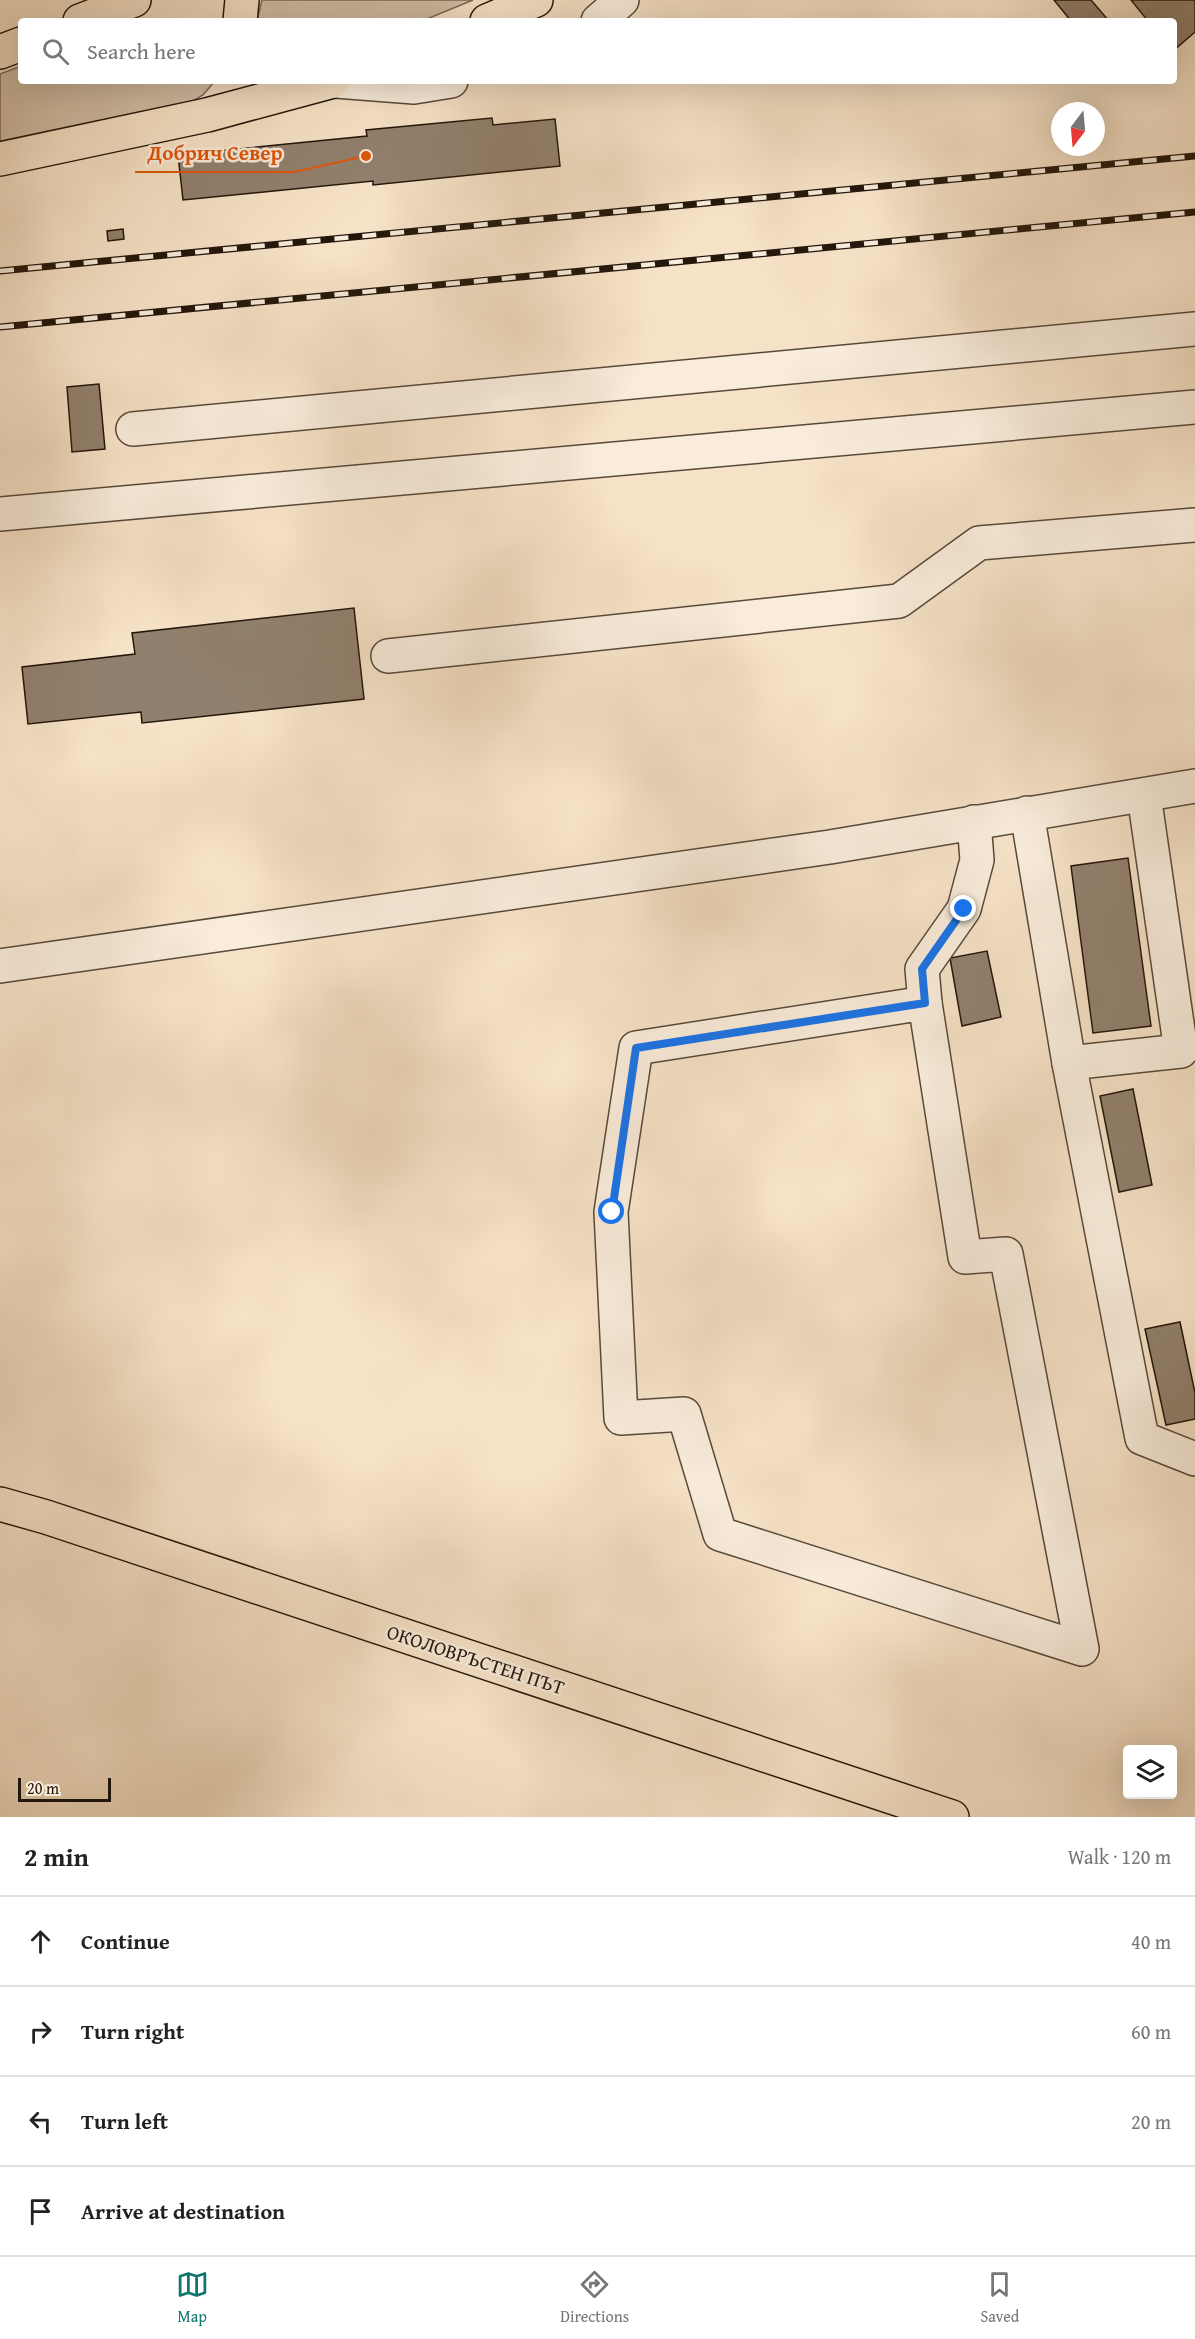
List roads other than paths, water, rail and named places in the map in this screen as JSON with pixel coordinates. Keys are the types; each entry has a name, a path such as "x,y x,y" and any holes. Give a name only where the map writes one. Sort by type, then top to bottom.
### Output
{"main road":[{"path":"88,18 134,0"},
{"path":"240,18 242,0"},
{"path":"494,18 536,0"},
{"path":"0,52 18,45"},
{"path":"0,159 207,115 324,84"},
{"name":"ОКОЛОВРЪСТЕН ПЪТ","path":"0,1504 46,1517 952,1817"}],"street":[{"path":"604,18 622,0"},
{"path":"374,84 414,87 432,84"},
{"path":"133,429 1195,329"},
{"path":"0,514 1195,407"},
{"path":"388,656 899,601 979,543 1195,525"},
{"path":"0,966 830,847 1195,786"},
{"path":"1069,1063 1188,1052 1144,795"},
{"path":"1027,813 1069,1063 1142,1438 1195,1459"},
{"path":"925,1003 636,1048 612,1212 621,1418 684,1414 720,1534 1082,1648 1006,1254 965,1257 925,1003 922,969 964,909 977,860 974,822"}],"railway":[{"path":"0,271 1195,156"},
{"path":"0,327 1195,212"}],"place":[{"name":"Добрич Север","path":"366,156"}]}
